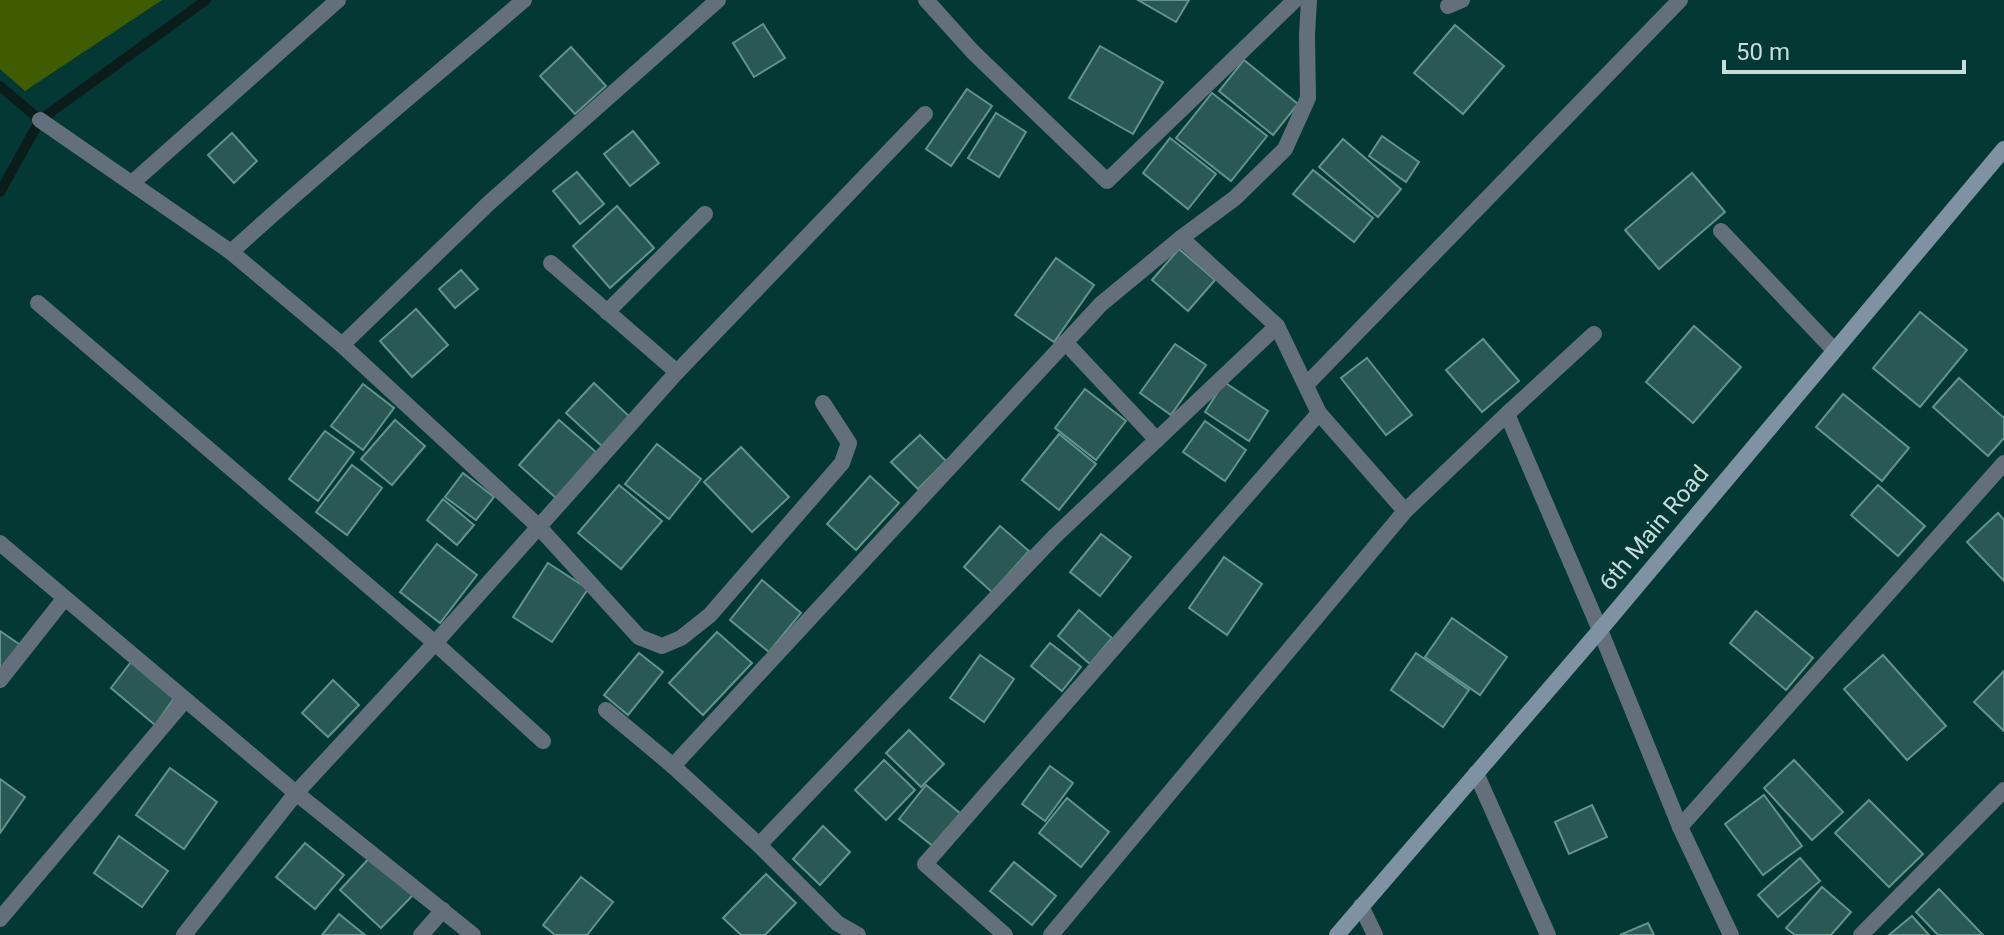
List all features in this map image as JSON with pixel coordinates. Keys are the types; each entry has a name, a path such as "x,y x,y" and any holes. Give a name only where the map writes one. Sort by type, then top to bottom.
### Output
{"street":[{"path":"132,183 338,0"},
{"path":"231,252 315,175 524,0"},
{"path":"342,345 489,203 718,0"},
{"path":"926,0 973,52 1107,181 1295,0"},
{"path":"673,766 1101,304 1235,198 1285,149 1308,98 1309,0"},
{"path":"1306,385 1680,0"},
{"path":"184,935 296,793 435,643 677,372 925,114"},
{"path":"40,120 231,252 342,345 538,526 639,637 662,646 681,638 710,615 842,463 849,443 823,403"},
{"name":"6th Main Road","path":"1337,935 1600,630 2004,149"},
{"path":"607,312 705,214"},
{"path":"1721,231 1834,350"},
{"path":"1181,238 1277,326 1319,413 1405,511"},
{"path":"551,263 677,372"},
{"path":"38,303 435,643 543,741"},
{"path":"759,845 1054,537 1277,326"},
{"path":"1051,935 1405,511 1594,334"},
{"path":"1065,342 1157,440"},
{"path":"1005,935 925,864 1319,413"},
{"path":"1507,414 1680,827 1731,935"},
{"path":"1680,827 2004,463"},
{"path":"0,543 296,793 473,935"},
{"path":"0,680 64,599"},
{"path":"0,919 185,700"},
{"path":"606,710 759,845 837,923 858,935"},
{"path":"1476,773 1548,935"},
{"path":"1861,935 2004,790"},
{"path":"1361,906 1375,935"},
{"path":"421,935 443,910"}],"green space":[{"path":"0,0 162,0 25,91 0,69"}],"building":[{"path":"1138,0 1189,0 1176,22"},
{"path":"763,24 785,58 754,77 733,43"},
{"path":"1455,25 1504,66 1463,114 1414,73"},
{"path":"1100,46 1163,82 1133,134 1069,98"},
{"path":"571,47 606,86 575,114 540,76"},
{"path":"1244,60 1298,104 1273,135 1219,91"},
{"path":"967,89 992,106 951,166 926,149"},
{"path":"1212,93 1267,136 1231,181 1176,138"},
{"path":"996,113 1026,132 999,177 968,158"},
{"path":"633,131 659,163 630,186 604,154"},
{"path":"232,133 257,161 234,183 208,155"},
{"path":"1382,136 1419,162 1406,182 1369,156"},
{"path":"1170,138 1216,174 1188,209 1143,173"},
{"path":"1343,139 1401,189 1378,217 1319,167"},
{"path":"1313,170 1373,218 1354,242 1293,194"},
{"path":"577,172 604,204 580,224 553,191"},
{"path":"1692,173 1725,212 1659,269 1625,230"},
{"path":"617,206 654,248 610,288 573,246"},
{"path":"1179,249 1215,280 1188,311 1152,280"},
{"path":"1056,258 1094,285 1054,342 1015,315"},
{"path":"461,270 478,289 455,308 439,289"},
{"path":"416,309 448,345 412,377 380,341"},
{"path":"1920,312 1967,350 1920,407 1873,368"},
{"path":"1694,326 1741,367 1693,423 1646,382"},
{"path":"1483,339 1519,381 1482,412 1446,370"},
{"path":"1175,344 1206,365 1171,415 1140,393"},
{"path":"1367,358 1412,415 1386,435 1341,378"},
{"path":"1959,378 2004,418 2004,438 1988,456 1933,407"},
{"path":"1224,382 1268,411 1249,441 1205,412"},
{"path":"594,383 632,419 605,449 566,413"},
{"path":"363,384 394,408 363,450 331,426"},
{"path":"1085,389 1126,421 1096,460 1055,428"},
{"path":"1843,394 1909,448 1882,481 1816,427"},
{"path":"395,420 425,446 392,485 361,459"},
{"path":"559,420 596,452 556,498 519,465"},
{"path":"1205,421 1246,450 1225,481 1183,452"},
{"path":"325,431 354,452 318,501 289,479"},
{"path":"1059,434 1096,464 1059,510 1022,480"},
{"path":"920,435 946,461 918,489 891,462"},
{"path":"657,444 701,479 669,519 625,484"},
{"path":"741,447 789,497 752,532 704,482"},
{"path":"352,465 382,488 347,535 316,512"},
{"path":"463,473 494,497 476,520 445,497"},
{"path":"870,476 899,503 856,550 827,524"},
{"path":"619,485 662,521 621,569 578,533"},
{"path":"1878,485 1925,526 1898,556 1851,515"},
{"path":"443,499 474,525 457,545 427,520"},
{"path":"1998,513 2004,520 2004,581 1967,542"},
{"path":"1000,526 1029,551 992,592 964,567"},
{"path":"1101,534 1131,557 1100,596 1070,572"},
{"path":"437,544 477,575 440,623 400,592"},
{"path":"1224,557 1262,584 1227,635 1189,608"},
{"path":"548,563 588,589 552,642 513,617"},
{"path":"762,580 801,613 769,652 730,620"},
{"path":"1079,610 1112,638 1090,664 1058,636"},
{"path":"1756,611 1813,658 1786,690 1730,643"},
{"path":"1452,618 1507,657 1480,695 1425,657"},
{"path":"0,631 22,646 0,678"},
{"path":"717,632 752,663 703,715 669,683"},
{"path":"1050,643 1081,667 1062,691 1031,666"},
{"path":"639,653 663,672 628,715 604,695"},
{"path":"1416,653 1469,690 1443,727 1391,690"},
{"path":"980,655 1014,679 984,722 950,698"},
{"path":"1883,655 1946,726 1907,760 1844,689"},
{"path":"131,662 175,697 155,725 111,688"},
{"path":"2004,671 2004,731 1974,702"},
{"path":"333,680 359,705 328,737 302,713"},
{"path":"909,730 944,764 921,787 886,753"},
{"path":"884,760 915,790 886,820 855,790"},
{"path":"1794,760 1843,812 1812,840 1764,788"},
{"path":"1050,766 1073,783 1045,821 1022,804"},
{"path":"170,768 217,802 184,849 136,815"},
{"path":"0,779 25,797 0,833"},
{"path":"926,785 961,814 934,847 899,819"},
{"path":"1764,795 1802,846 1763,875 1725,824"},
{"path":"1067,798 1109,832 1081,867 1039,833"},
{"path":"1869,800 1923,854 1889,887 1835,833"},
{"path":"1592,805 1607,837 1569,854 1555,822"},
{"path":"823,826 850,852 820,885 793,859"},
{"path":"119,836 168,871 142,907 94,873"},
{"path":"305,843 344,875 315,909 276,877"},
{"path":"372,855 414,894 381,928 340,890"},
{"path":"1800,858 1820,881 1778,917 1758,895"},
{"path":"1014,862 1056,896 1032,925 990,891"},
{"path":"766,874 796,903 765,935 741,935 723,918"},
{"path":"581,877 613,902 587,935 555,935 543,925"},
{"path":"1822,887 1851,912 1831,935 1795,935 1786,928"},
{"path":"1939,889 1983,935 1938,935 1916,912"},
{"path":"339,914 365,935 322,935"},
{"path":"1912,916 1929,935 1889,935"},
{"path":"1648,923 1654,935 1620,935"}],"waterway":[{"path":"40,120 206,0"},
{"path":"0,86 40,120 0,192"}]}
